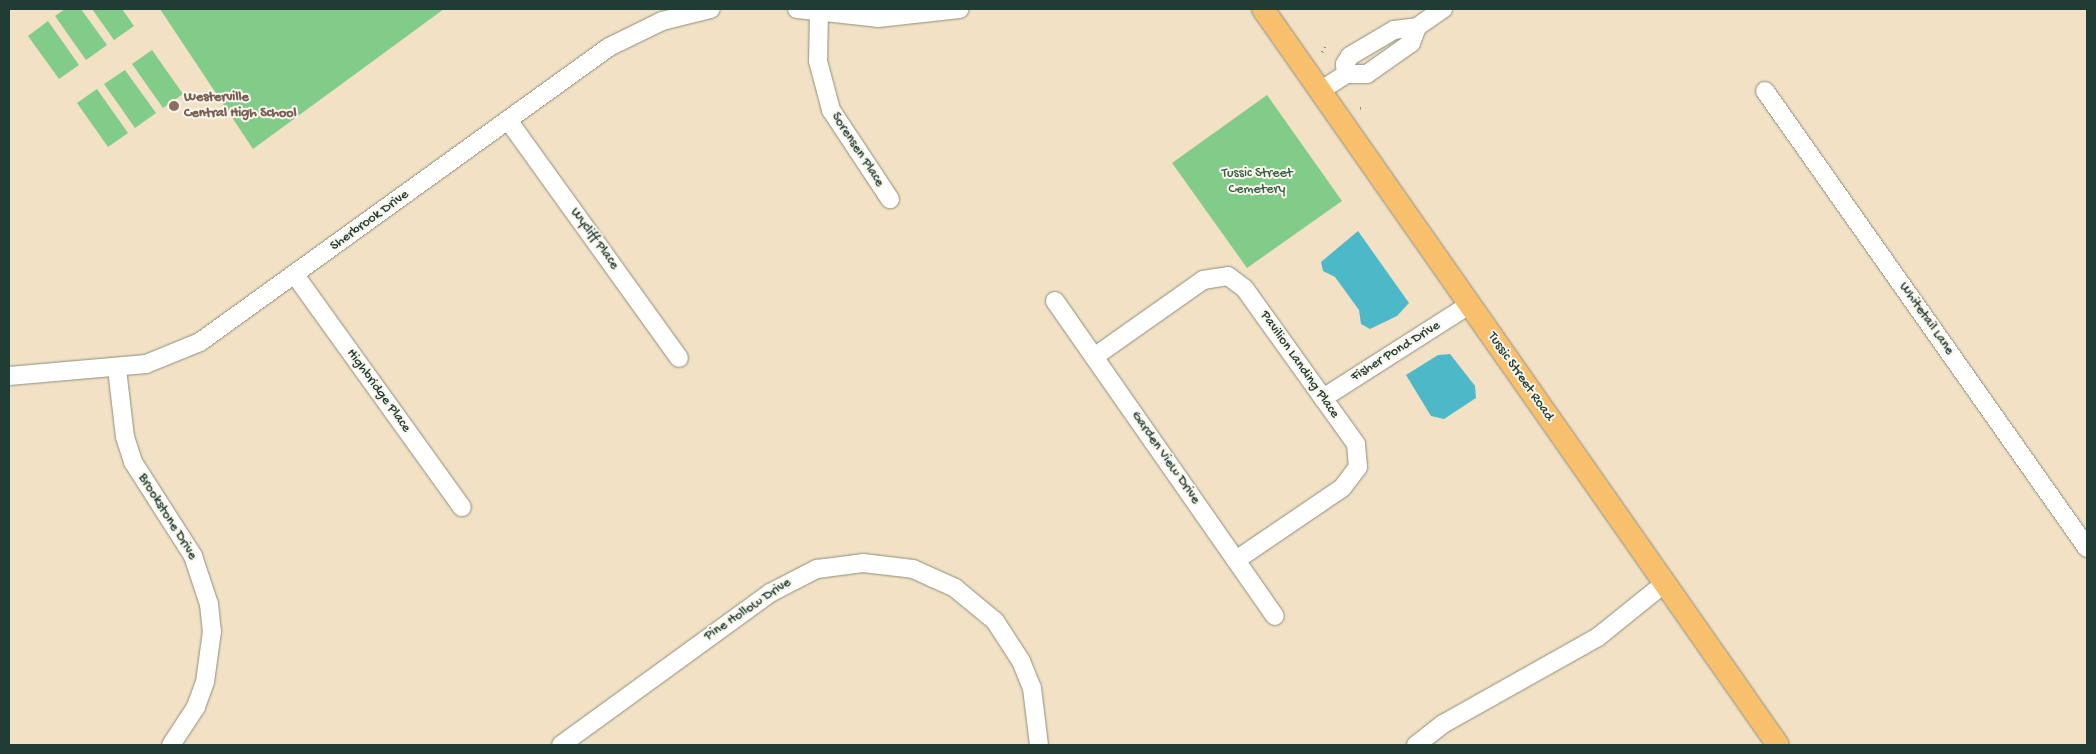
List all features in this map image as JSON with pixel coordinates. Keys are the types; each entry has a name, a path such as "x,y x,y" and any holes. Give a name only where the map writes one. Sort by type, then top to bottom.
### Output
{"main road":[{"name":"Tussic Street Road","path":"1263,9 1778,745"}],"street":[{"name":"Sherbrook Drive","path":"9,376 117,369 146,364 200,342 508,120 637,32 711,9"},
{"path":"797,9 906,18 960,9"},
{"path":"1346,74 1344,64 1350,56 1394,30 1417,27 1444,9"},
{"name":"Sorensen Place","path":"819,11 818,61 831,110 890,199"},
{"path":"1320,91 1346,74 1367,74 1411,43 1417,27"},
{"name":"Whitetail Lane","path":"1764,91 2087,548"},
{"name":"Wycliff Place","path":"508,120 679,358"},
{"name":"Highbridge Place","path":"295,275 462,506"},
{"name":"Pavilion Landing Place","path":"1094,357 1203,280 1228,276 1246,289 1356,444 1358,467 1342,488 1236,560"},
{"name":"Garden View Drive","path":"1055,301 1275,616"},
{"name":"Fisher Pond Drive","path":"1323,398 1469,305"},
{"name":"Brookstone Drive","path":"117,369 126,437 134,462 193,556 209,604 212,631 205,682 196,707 171,745"},
{"name":"Pine Hollow Drive","path":"561,745 770,593 817,569 862,563 913,570 934,578 955,588 995,621 1021,661 1032,688 1039,745"},
{"path":"1416,745 1443,724 1598,637 1665,583"}],"path":[{"path":"1322,52 1325,46"},
{"path":"1360,108 1365,107"}],"green space":[{"path":"65,9 81,9 107,45 86,60 55,16"},
{"path":"92,9 122,9 134,26 114,40"},
{"path":"160,9 444,9 253,149"},
{"path":"48,21 79,65 59,79 28,36"},
{"path":"152,50 183,94 163,108 132,64"},
{"path":"125,70 156,113 135,128 104,84"},
{"path":"97,89 128,133 108,147 77,103"},
{"name":"Tussic Street Cemetery","path":"1267,95 1342,201 1247,268 1172,163"}],"water":[{"path":"1358,231 1409,303 1397,316 1370,329 1361,324 1359,310 1335,277 1323,271 1321,262"},
{"path":"1450,354 1475,386 1476,398 1444,419 1431,416 1406,375 1438,355"}],"place":[{"name":"Westerville Central High School","path":"174,106"}]}
